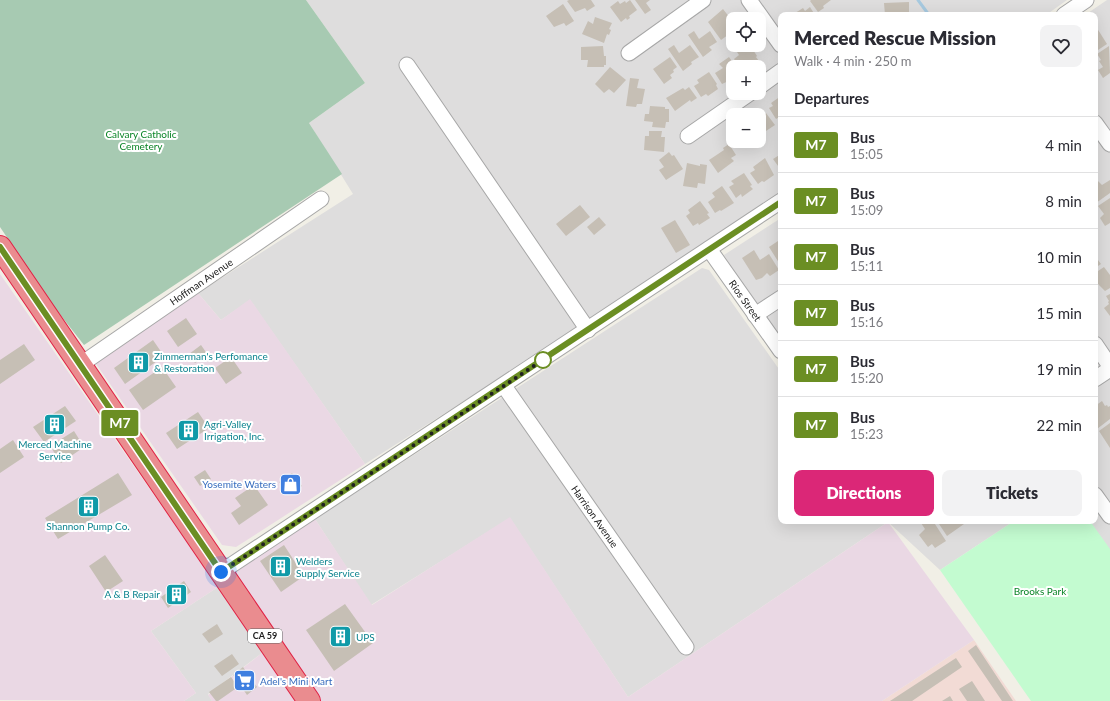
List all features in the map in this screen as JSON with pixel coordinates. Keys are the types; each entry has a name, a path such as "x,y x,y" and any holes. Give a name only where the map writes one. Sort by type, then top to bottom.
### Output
{"highway":[{"name":"CA 59","path":"0,246 309,701"}],"street":[{"path":"629,53 703,0"},
{"path":"749,0 778,41"},
{"path":"1068,12 1086,0"},
{"path":"407,65 588,330"},
{"path":"766,82 778,73"},
{"path":"688,136 740,100"},
{"path":"1098,127 1110,144"},
{"name":"Hoffman Avenue","path":"80,365 322,199"},
{"path":"221,572 778,204"},
{"name":"Rios Street","path":"709,249 778,347"},
{"path":"755,315 778,300"},
{"path":"1098,348 1110,366"},
{"path":"1098,377 1110,369"},
{"name":"Harrison Avenue","path":"504,386 686,647"},
{"path":"1098,499 1110,516"}],"shaded area":[{"path":"306,0 1067,0 1050,12 778,12 778,195 497,380 365,464 250,300 221,320 198,293 353,194 309,123 365,83"},
{"path":"1107,0 1110,0 1110,555 1086,524 1098,524 1098,12 1089,12"},
{"path":"778,220 778,343 724,255"},
{"path":"702,268 709,270 778,368 778,524 885,524 628,697 510,518 371,605 315,519"},
{"path":"0,274 218,587 151,631 196,693 184,701 0,700"},
{"path":"198,293 221,320 250,299 365,464 236,547 222,545 94,361"},
{"path":"510,517 628,697 885,524 889,524 974,640 882,701 320,701 235,572 315,519 372,605"},
{"path":"890,524 1009,524 940,570"},
{"path":"218,587 262,653 208,694 212,701 184,701 196,693 151,631"},
{"path":"974,640 1016,701 882,701"},
{"path":"262,653 295,701 212,701 208,695"}],"green space":[{"name":"Calvary Catholic Cemetery","path":"0,0 306,0 365,83 309,123 342,174 84,345 51,303 0,227"},
{"name":"Brooks Park","path":"1009,524 1092,524 1110,549 1110,701 1031,701 940,570"}],"building":[{"path":"591,0 595,6 587,11 585,8 575,12 567,1"},
{"path":"630,0 637,10 629,16 630,18 627,20 626,18 621,22 610,7 618,1 620,4 625,1 626,3"},
{"path":"635,0 650,0 646,3 651,10 645,14"},
{"path":"831,0 818,12 810,1"},
{"path":"909,2 909,12 885,12 884,3"},
{"path":"563,4 574,21 566,26 564,23 554,27 546,16"},
{"path":"810,7 813,12 797,12 803,8 805,11"},
{"path":"723,9 726,13 726,36 721,40 708,22"},
{"path":"595,17 612,23 609,29 611,30 609,35 607,34 604,43 582,34 588,21 593,24"},
{"path":"1098,30 1107,44 1098,50"},
{"path":"694,31 699,39 710,31 717,42 709,47 712,50 703,57 688,35"},
{"path":"674,45 679,53 690,45 699,57 691,62 692,64 683,71 668,49"},
{"path":"603,46 604,56 606,56 606,65 604,65 604,67 587,67 588,60 581,60 581,47"},
{"path":"1109,46 1110,73 1103,78 1098,70 1103,67 1099,61 1101,60 1098,53"},
{"path":"737,52 754,52 758,60 735,60 734,59 739,55"},
{"path":"670,57 677,67 670,75 672,78 664,84 653,69"},
{"path":"729,57 731,60 726,60 726,82 722,84 715,73 723,68 719,64"},
{"path":"610,67 626,80 614,93 609,89 604,93 595,84"},
{"path":"709,72 717,84 718,89 708,96 706,94 701,97 694,86 699,83 697,80"},
{"path":"630,78 639,79 637,88 645,89 642,104 637,104 636,107 626,106"},
{"path":"689,87 697,98 691,102 690,100 675,111 666,98 683,88 685,90"},
{"path":"778,98 778,118 776,119 769,108 773,106 771,103"},
{"path":"650,106 665,107 665,109 669,109 669,122 666,122 665,128 652,127 653,122 644,121 645,114 649,114"},
{"path":"766,113 775,125 766,131"},
{"path":"649,131 662,131 661,137 665,137 664,152 644,150 645,136 649,136"},
{"path":"726,146 726,148 732,148 736,155 731,158 734,161 718,173 709,160 724,150 723,148"},
{"path":"669,152 672,156 674,155 683,169 666,180 659,170 664,167 659,160"},
{"path":"778,156 778,166 773,159"},
{"path":"765,158 774,175 758,184 750,173 755,170 753,167"},
{"path":"687,163 700,166 700,164 707,165 705,184 698,183 697,188 683,186"},
{"path":"744,173 753,189 742,197 741,194 736,198 729,187 734,184 731,181"},
{"path":"1110,180 1110,193 1098,202 1098,181 1102,185"},
{"path":"722,186 734,203 715,213 708,202 715,197 712,193"},
{"path":"1110,198 1110,223 1105,226 1100,218 1104,214 1098,206"},
{"path":"700,201 709,213 707,214 710,218 699,225 698,223 693,226 686,216 690,213 688,210"},
{"path":"580,205 590,217 566,236 556,224"},
{"path":"599,217 606,225 594,235 587,227"},
{"path":"675,220 690,245 676,253 661,228"},
{"path":"778,241 778,261 769,247"},
{"path":"754,250 760,260 769,254 778,271 770,276 767,273 762,278 756,280 742,258"},
{"path":"1104,267 1110,275 1110,288 1105,291 1098,284 1098,271"},
{"path":"1110,294 1110,316 1104,308 1109,304 1106,296"},
{"path":"186,318 197,334 178,347 167,331"},
{"name":"Zimmerman's Perfomance & Restoration","path":"153,340 164,356 125,384 114,368"},
{"path":"24,344 35,360 0,384 0,360"},
{"path":"201,345 208,355 195,363 189,354"},
{"path":"231,357 242,373 226,384 215,368"},
{"path":"162,367 176,387 143,410 129,390"},
{"path":"1102,401 1105,406 1110,406 1110,419 1098,428 1098,404"},
{"name":"Merced Machine Service","path":"65,406 76,421 44,442 33,427"},
{"name":"Agri-Valley Irrigation, Inc.","path":"198,412 209,428 177,449 166,433"},
{"path":"1110,423 1110,448 1099,431"},
{"path":"74,431 84,447 61,463 50,446"},
{"path":"13,440 24,457 0,473 0,449"},
{"path":"205,470 211,479 200,486 194,477"},
{"name":"Shannon Pump Co.","path":"118,473 132,495 58,539 45,518"},
{"name":"Yosemite Waters","path":"292,473 302,486 289,495 279,482"},
{"path":"254,485 268,505 239,525 231,513 241,506 235,498"},
{"path":"922,524 935,524 946,541 935,548 932,544 928,547 919,535 925,529"},
{"path":"939,524 964,524 947,536"},
{"name":"Welders Supply Service","path":"284,545 304,576 281,592 260,561"},
{"path":"105,555 123,581 106,592 89,566"},
{"name":"A & B Repair","path":"184,581 191,592 168,608 161,597"},
{"name":"UPS","path":"345,604 373,643 334,671 306,630"},
{"path":"217,624 223,634 209,643 202,634"},
{"path":"976,645 1013,701 1002,701 968,651"},
{"path":"232,654 239,664 222,676 214,666"},
{"path":"956,658 962,667 912,701 890,701"},
{"name":"Adel's Mini Mart","path":"243,667 257,687 247,695 233,675"},
{"path":"231,677 238,687 216,701 209,692"},
{"path":"972,681 985,701 967,701 959,689"},
{"path":"950,696 953,701 942,701"}],"waterway":[{"path":"918,0 927,12"}],"bus line":[{"name":"M7","path":"0,247 221,572 778,204"}],"place":[{"name":"Zimmerman's Perfomance & Restoration","path":"139,362"},
{"name":"Merced Machine Service","path":"55,424"},
{"name":"Agri-Valley Irrigation, Inc.","path":"188,430"},
{"name":"Yosemite Waters","path":"291,484"},
{"name":"Shannon Pump Co.","path":"88,506"},
{"name":"Welders Supply Service","path":"281,567"},
{"name":"A & B Repair","path":"176,594"},
{"name":"UPS","path":"340,637"},
{"name":"Adel's Mini Mart","path":"245,681"}],"route":[{"path":"221,572 543,360"}]}
